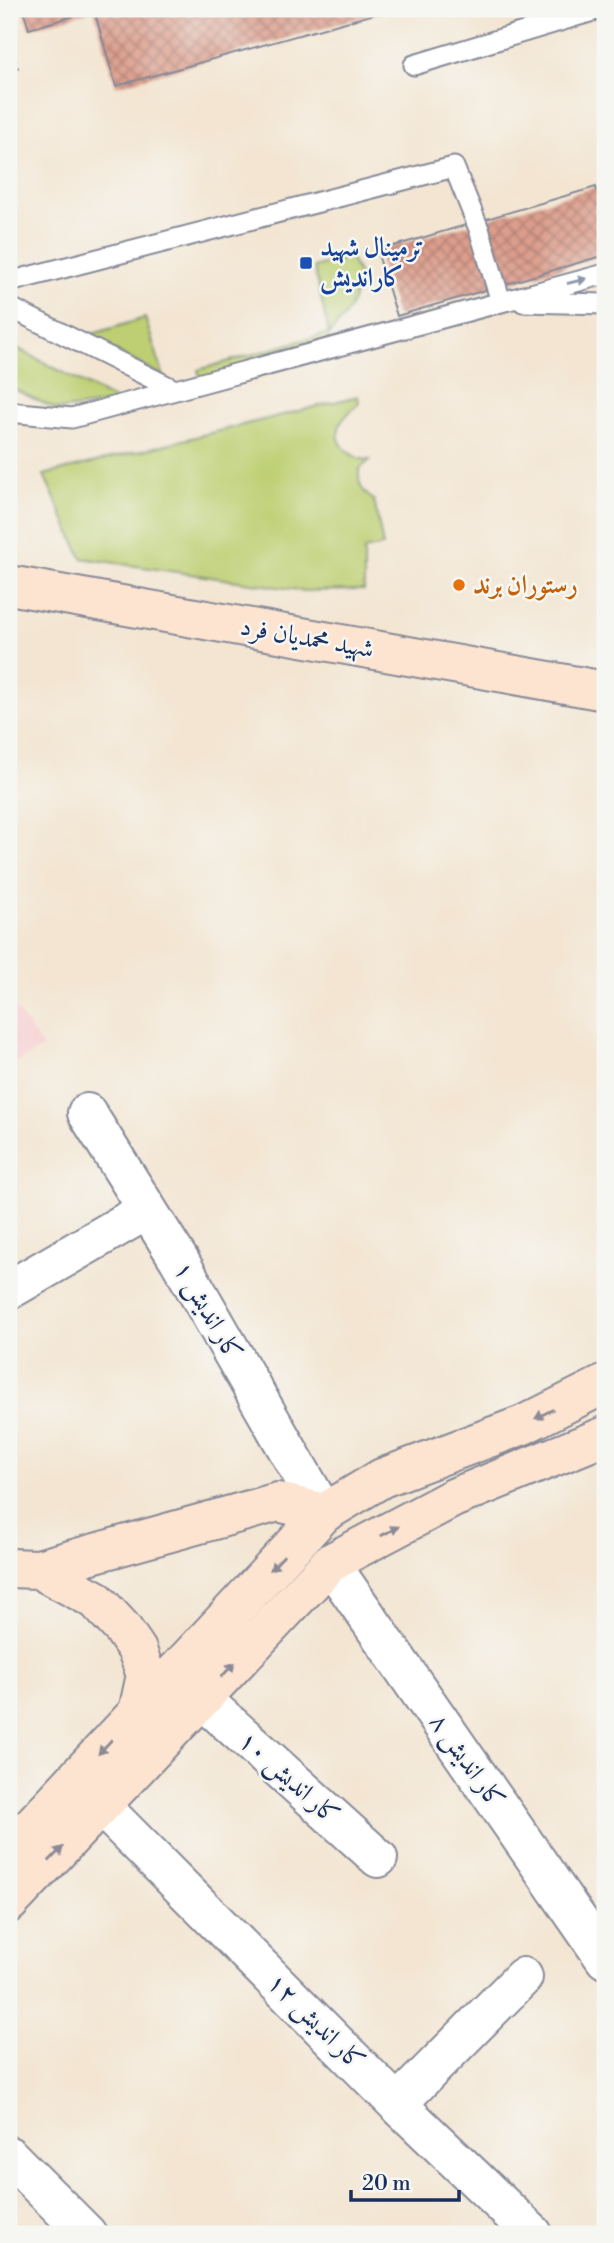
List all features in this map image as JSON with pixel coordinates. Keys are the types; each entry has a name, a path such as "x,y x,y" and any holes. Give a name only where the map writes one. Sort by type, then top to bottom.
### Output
{"street":[{"name":"شهید محمدیان فرد","path":"9,585 605,691"},
{"name":"۱ کار اندیش","path":"88,1113 179,1260 324,1513"},
{"path":"9,1290 147,1210"},
{"path":"9,1850 324,1513 382,1478 523,1425 605,1384"},
{"path":"9,1903 330,1563 453,1498 605,1436"},
{"path":"24,1569 278,1502 324,1513"},
{"name":"۸ کار اندیش","path":"330,1563 605,1959"},
{"path":"24,1569 96,1600 122,1628 136,1650 146,1675 138,1712"},
{"name":"۱۰ کار اندیش","path":"201,1698 378,1858"},
{"name":"۱۲ کار اندیش","path":"102,1806 397,2104 533,2234"},
{"path":"397,2104 523,1977"},
{"path":"9,2156 87,2234"}],"lane":[{"path":"414,65 600,9"},
{"path":"9,282 454,167 479,229 501,302"},
{"path":"9,412 72,418 605,274"},
{"path":"501,302 605,304"},
{"path":"9,307 175,390"}],"path":[{"path":"9,40 18,72 9,72"}],"shaded area":[{"path":"9,999 43,1048 9,1066"}],"green space":[{"path":"350,257 360,277 350,308 327,341 201,381 198,370 329,333 314,267"},
{"path":"145,318 164,377 86,336"},
{"path":"9,344 119,402 58,410 9,387"},
{"path":"358,396 359,403 340,425 339,439 351,454 370,460 359,470 359,480 364,491 374,500 383,546 364,550 364,590 305,591 82,558 44,475"}],"building":[{"path":"23,9 389,10 116,86 94,10 29,29"},
{"path":"596,187 605,217 605,255 397,316 377,251"}],"place":[{"name":"ترمینال شهید کاراندیش","path":"306,263"},
{"name":"رستوران برند","path":"459,585"}]}
